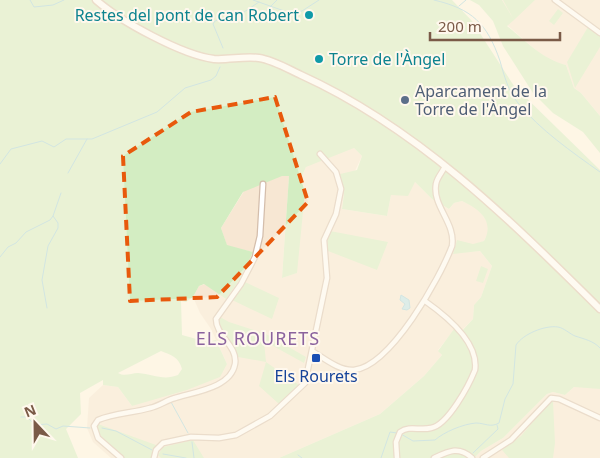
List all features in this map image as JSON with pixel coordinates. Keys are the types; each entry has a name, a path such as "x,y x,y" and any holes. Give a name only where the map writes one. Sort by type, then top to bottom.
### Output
{"street":[{"path":"96,0 144,31 189,52 215,59 260,58 303,75 339,93 391,125 489,202 600,309"},
{"path":"555,0 600,33"},
{"path":"154,458 156,450 164,443 191,437 228,438 263,421 305,383 327,278 324,240 336,214 341,190 332,166 320,154"},
{"path":"312,351 346,370 363,367 397,339 425,300 441,272 453,238 450,223 436,193 436,182 445,166"},
{"path":"120,458 96,435 94,426 98,420 150,408 174,398 207,389 224,381 233,370 235,356 218,328 216,319 241,284 255,257 260,236 263,184"},
{"path":"397,458 397,438 403,430 431,428 443,421 475,370 476,363 465,339 441,313 425,300"},
{"path":"483,458 511,440 551,398 559,399 600,418"},
{"path":"434,458 456,450 466,452 472,458"}],"highlighted area":[{"path":"275,97 308,202 217,297 130,301 123,156 191,112"}],"shaded area":[{"path":"502,0 600,0 600,116 581,93 574,88 566,65 553,62 538,52 507,25 513,19"},
{"path":"318,140 349,143 362,156 344,194 342,209 387,216 391,195 415,182 432,199 449,209 454,203 462,201 479,209 488,224 488,233 484,241 453,253 480,251 492,266 481,297 474,305 473,319 458,334 455,329 438,350 442,355 424,376 380,414 279,458 111,458 93,442 87,428 89,398 103,385 118,387 132,406 227,364 211,329 200,313 193,297 199,286 205,284 226,299 240,279 253,252 227,246 221,228 246,188 269,176 289,176 282,278 296,273 305,192 301,178"},
{"path":"585,386 600,389 600,458 474,458 481,451 503,438 547,394 553,392 565,395 574,387"}],"green space":[{"path":"0,0 452,0 472,21 514,86 600,170 600,389 574,387 565,395 553,392 547,394 503,438 481,451 474,458 279,458 380,414 424,376 442,355 438,351 454,329 459,334 473,319 474,305 481,297 492,266 480,251 453,254 457,240 473,244 484,241 488,227 484,216 462,201 454,203 449,209 432,199 415,182 408,196 391,195 387,216 342,209 344,194 340,174 357,170 362,156 354,148 306,167 301,178 305,192 297,273 282,278 289,176 282,176 243,192 221,228 227,245 253,252 240,279 226,299 204,284 199,286 193,297 186,302 181,301 182,335 207,342 216,340 227,364 220,377 187,390 132,406 118,387 103,385 103,380 80,393 81,414 66,429 78,458 0,458","holes":["161,351 174,357 179,362 182,369 178,375 163,377 138,373 126,375 118,373"]},
{"path":"470,0 502,0 514,20 507,26 542,54 566,65 574,88 581,93 600,116 600,153 583,132 553,113 533,93 503,46 493,21 479,5"},
{"path":"503,0 535,0 514,20"},
{"path":"558,9 563,13 554,25 549,21"},
{"path":"588,27 600,36 600,47 575,88 567,62"},
{"path":"330,231 388,242 377,270 328,251 327,239"},
{"path":"481,266 488,269 483,283 476,281"},
{"path":"245,282 279,298 272,319 232,300"},
{"path":"220,317 229,322 266,334 306,357 304,363 264,341 266,362 238,357 222,332 219,322"},
{"path":"266,362 299,385 279,404 259,386"},
{"path":"553,401 555,443 553,458 509,458 502,450 521,436 548,404"},
{"path":"98,424 156,445 151,458 124,458 98,433"},
{"path":"193,440 204,458 161,458 158,455 163,447"}],"water":[{"path":"401,295 409,300 410,308 407,310 402,309 405,304 400,300"}],"waterway":[{"path":"30,0 34,7 53,5 64,0"},
{"path":"253,0 290,13 302,11 319,0"},
{"path":"270,7 277,0"},
{"path":"434,0 459,8 468,13 483,27 490,37 509,88 518,103 546,131 600,172"},
{"path":"459,6 466,0"},
{"path":"223,48 213,24 215,21 244,12 259,2"},
{"path":"0,164 11,149 42,141 54,147 66,139 92,139 157,112 185,88 211,80 216,76 220,67"},
{"path":"68,173 87,139"},
{"path":"47,308 42,280 48,246 58,228 58,223 53,216 61,193"},
{"path":"0,257 8,247 16,243 26,232 50,220 53,216"},
{"path":"401,434 413,441 435,440 448,431 465,425 476,423 493,425 499,423 505,399 513,384 516,345 524,337 535,331 547,327 558,327 592,342 600,348"},
{"path":"171,402 188,433"},
{"path":"21,417 27,417 35,425 47,424 56,429 63,426 90,428"},
{"path":"473,453 498,429 497,425"},
{"path":"102,428 116,431 152,450"},
{"path":"381,458 390,432 397,433"},
{"path":"192,442 194,458"},
{"path":"163,454 186,458"},
{"path":"298,455 302,458"}],"place":[{"name":"Restes del pont de can Robert","path":"309,15"},
{"name":"Torre de l'Àngel","path":"319,59"},
{"name":"Aparcament de la Torre de l'Àngel","path":"405,100"},
{"name":"Els Rourets","path":"316,358"}],"district":[{"name":"ELS ROURETS","path":"258,338"}]}
